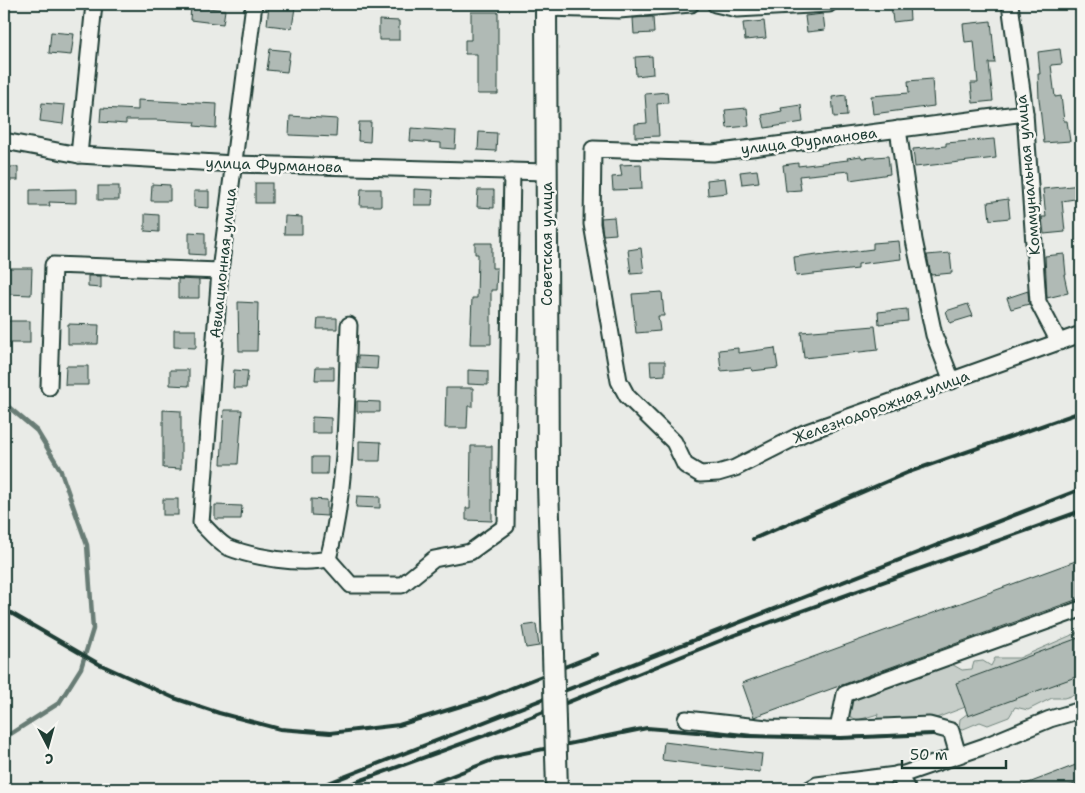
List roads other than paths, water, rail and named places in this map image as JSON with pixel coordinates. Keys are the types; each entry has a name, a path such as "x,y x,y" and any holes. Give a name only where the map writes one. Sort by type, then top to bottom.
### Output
{"main road":[{"name":"Советская улица","path":"546,6 548,484 557,789"}],"street":[{"path":"79,155 94,4"},
{"name":"Авиационная улица","path":"254,4 220,271 201,523 226,546 280,560 315,562 328,559"},
{"path":"546,6 619,10 691,4"},
{"path":"715,4 737,10 829,4"},
{"name":"Коммунальная улица","path":"1010,4 1025,113 1038,302 1059,342"},
{"name":"улица Фурманова","path":"627,396 620,380 592,224 593,149 713,154 1025,113"},
{"path":"898,129 914,240 934,335 952,381"},
{"name":"улица Фурманова","path":"4,141 79,155 234,164 546,172"},
{"path":"349,324 344,454 338,519 328,559 351,585 402,585 434,560 470,552 506,526 512,171"},
{"path":"49,387 53,266 220,271"},
{"name":"Железнодорожная улица","path":"627,396 674,442 685,465 700,474 718,473 735,468 804,433 1081,334"},
{"path":"838,729 844,694 1081,609"},
{"path":"810,789 817,784 904,774 958,755 1050,718 1081,710"},
{"path":"686,719 767,728 838,729 929,725 951,731 958,755"},
{"path":"898,774 908,789"}],"waterway":[{"path":"4,403 37,431 60,469 87,545 93,629 81,668 59,703 4,738"}],"railway":[{"path":"753,539 909,472 1081,412"},
{"path":"313,789 1081,489"},
{"path":"337,789 494,732 732,636 1081,511"},
{"path":"4,609 99,664 174,698 219,713 280,729 330,733 399,725 487,698 597,654"},
{"path":"418,789 495,759 647,728 746,736 841,738 933,734"}]}
